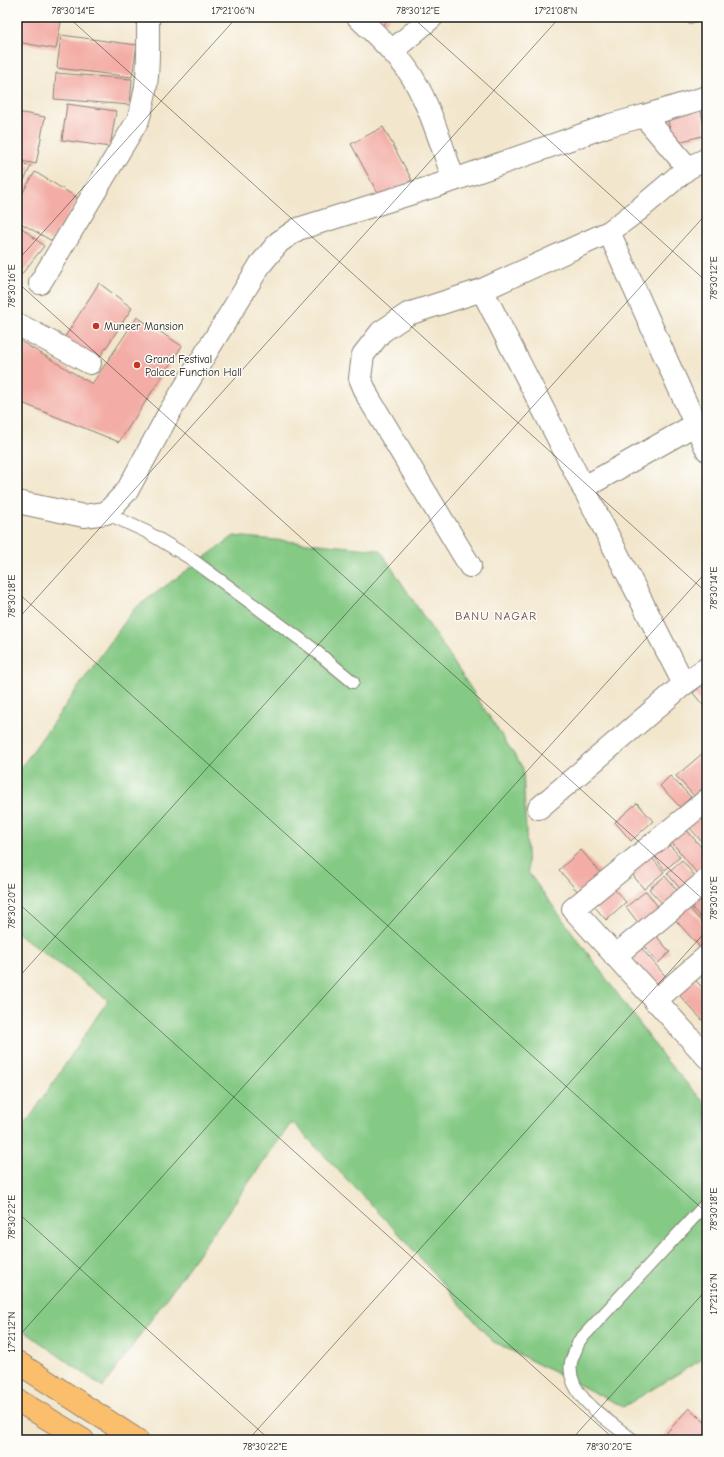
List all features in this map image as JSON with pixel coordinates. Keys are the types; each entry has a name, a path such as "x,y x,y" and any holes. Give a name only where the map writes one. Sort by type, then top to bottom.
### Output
{"main road":[{"path":"17,1362 137,1440"},
{"path":"17,1400 80,1439"}],"street":[{"path":"40,282 138,120 145,100 148,79 148,17"},
{"path":"358,17 392,51 407,69 419,88 454,180"},
{"path":"392,51 432,17"},
{"path":"17,502 84,516 106,513 127,490 169,412 260,265 279,242 298,229 454,180 610,125 707,97"},
{"path":"644,116 688,168"},
{"path":"470,566 368,397 360,378 363,355 381,332 408,314 482,290 609,232 637,211 688,168 707,159"},
{"path":"609,232 701,422 707,450"},
{"path":"482,290 684,684"},
{"path":"17,324 90,363"},
{"path":"583,488 701,422"},
{"path":"539,808 684,684 707,668"},
{"path":"703,1045 655,1000 573,910 707,800"},
{"path":"615,956 707,880"},
{"path":"655,1000 707,956"}],"lane":[{"path":"106,513 147,532 190,558 312,648 353,682"},
{"path":"633,1440 579,1396 571,1379 571,1362 579,1341 707,1203"}],"green space":[{"path":"234,536 380,550 523,768 528,872 666,1060 707,1106 707,1356 623,1407 492,1341 401,1236 292,1122 103,1387 17,1326 17,1137 108,1000 17,933 17,773 134,609"}],"building":[{"path":"17,17 62,17 56,49 17,42"},
{"path":"365,17 390,17 380,29"},
{"path":"686,17 707,17 689,24"},
{"path":"61,35 137,45 132,77 57,68"},
{"path":"17,58 21,59 18,77 17,77"},
{"path":"56,73 132,79 130,105 54,99"},
{"path":"67,104 116,111 110,147 62,140"},
{"path":"700,107 706,135 674,143 666,114"},
{"path":"17,112 45,117 36,164 17,160"},
{"path":"383,127 412,180 380,198 351,144"},
{"path":"17,162 31,166 17,195"},
{"path":"35,172 78,198 52,241 17,221 17,202"},
{"path":"17,224 44,246 17,280"},
{"name":"Muneer Mansion","path":"99,283 132,308 96,363 61,343"},
{"name":"Grand Festival Palace Function Hall","path":"137,317 182,346 119,442 17,401 17,339 92,384"},
{"path":"707,681 707,710 693,693"},
{"path":"703,753 707,758 707,784 694,796 676,776"},
{"path":"670,776 691,797 680,807 660,786"},
{"path":"637,803 653,821 631,841 615,822"},
{"path":"702,810 707,816 707,848 686,823"},
{"path":"685,828 707,854 707,871 700,877 670,840"},
{"path":"665,840 680,857 665,870 651,852"},
{"path":"581,850 601,873 579,893 559,870"},
{"path":"646,851 664,872 644,889 627,868"},
{"path":"682,860 697,879 682,891 667,873"},
{"path":"665,876 681,895 666,908 649,889"},
{"path":"614,889 626,902 606,920 594,906"},
{"path":"646,891 663,913 643,929 626,907"},
{"path":"707,894 707,925 686,901"},
{"path":"685,903 707,928 707,951 705,953 671,915"},
{"path":"652,931 670,952 658,963 640,942"},
{"path":"637,943 668,979 652,993 621,957"},
{"path":"694,979 707,992 707,1019 704,1022 678,994"},
{"path":"689,1408 707,1424 707,1440 661,1439"}],"place":[{"name":"Muneer Mansion","path":"96,326"},
{"name":"Grand Festival Palace Function Hall","path":"137,365"}],"district":[{"name":"BANU NAGAR","path":"496,616"}]}
